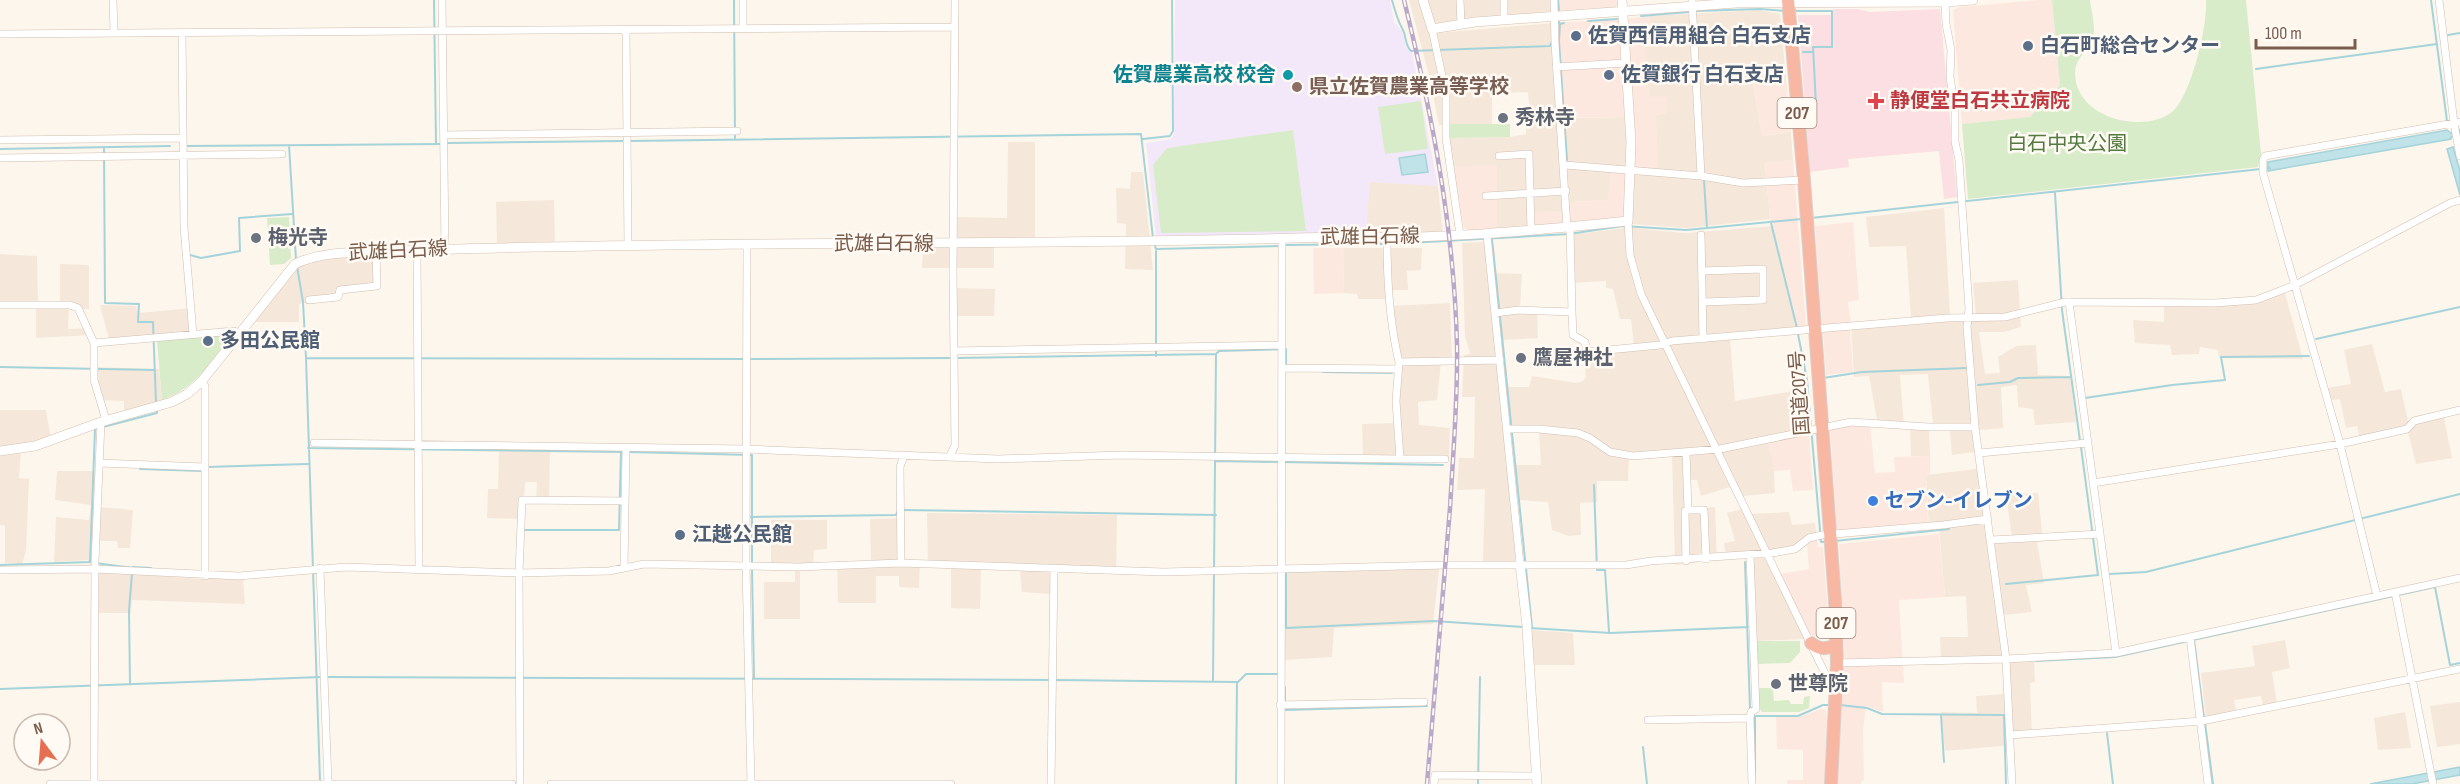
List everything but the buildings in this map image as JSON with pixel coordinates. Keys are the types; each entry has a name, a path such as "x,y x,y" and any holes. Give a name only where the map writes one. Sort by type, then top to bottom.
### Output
{"highway":[{"name":"国道207号","path":"1788,6 1815,330 1818,377 1815,429 1837,663 1831,784"},
{"path":"1811,643 1818,648 1836,645"}],"main road":[{"path":"1423,0 1432,29 1461,24 1690,5 1788,6 1973,0"},
{"path":"1622,0 1631,169 1628,225"},
{"name":"武雄白石線","path":"0,451 35,446 157,407 187,394 201,382 297,263 306,259 336,254 445,248 628,245 1387,242 1460,235 1487,238 1531,231 1569,231 1628,225"},
{"path":"1524,564 1537,780"}],"street":[{"path":"113,0 114,33"},
{"path":"442,0 436,30 444,135 445,248"},
{"path":"736,28 743,0"},
{"path":"950,456 955,445 953,244 955,0"},
{"path":"1460,0 1461,24"},
{"path":"1504,0 1504,20"},
{"path":"1554,0 1574,335 1586,342 1587,352 1703,339 1947,318 2005,317 2064,302 2248,302 2295,285 2450,203 2460,200"},
{"path":"2439,0 2457,122 2455,134 2460,156"},
{"path":"1945,1 1961,195 1969,309 1967,327 1975,427 2006,659 2012,784"},
{"path":"1690,5 1701,175"},
{"path":"0,34 955,27"},
{"path":"626,29 628,245"},
{"path":"1432,29 1446,94 1446,138 1460,235"},
{"path":"182,33 184,248 193,334"},
{"path":"1559,67 1626,63"},
{"path":"2378,596 2340,444 2263,169 2265,156 2457,122"},
{"path":"444,135 735,131"},
{"path":"0,140 183,147 282,154"},
{"path":"0,158 105,157 183,147"},
{"path":"1498,156 1529,154 1531,231"},
{"path":"1565,165 1701,175 1743,183 1804,180"},
{"path":"1486,196 1566,191"},
{"path":"1628,225 1634,275 1665,344 1811,643 1836,702"},
{"path":"1701,235 1703,339"},
{"path":"1487,238 1498,313 1500,360 1524,564"},
{"path":"1387,242 1390,326 1398,366 1395,401 1400,459"},
{"path":"1281,784 1282,461 1285,368 1282,348 1282,243"},
{"path":"747,245 746,453 751,784"},
{"path":"417,250 419,568"},
{"path":"309,300 338,297 340,290 377,286 376,252"},
{"path":"1702,271 1763,269 1763,300 1703,302"},
{"path":"2064,302 2082,399 2083,444 2093,483 2095,534 2116,653"},
{"path":"0,305 70,305 78,308 94,343 94,380 102,424 95,565 94,784"},
{"path":"1498,313 1520,310 1572,312"},
{"path":"94,343 234,331 240,333"},
{"path":"954,356 1155,348 1282,348"},
{"path":"1285,368 1398,366 1500,360"},
{"path":"201,382 205,386 205,576"},
{"path":"2093,483 2340,444 2407,429 2414,421 2460,410"},
{"path":"1509,429 1578,433 1610,452 1633,456 1686,453 1865,421 1929,427 1975,427"},
{"path":"314,443 625,451 904,454 998,459 1121,455 1282,461 1445,459"},
{"path":"1979,453 2083,444"},
{"path":"624,567 621,501 625,451"},
{"path":"1686,453 1688,510 1685,511 1686,561"},
{"path":"901,563 900,467 904,454"},
{"path":"99,463 205,469"},
{"path":"520,784 519,573 522,500 621,501"},
{"path":"1688,510 1704,510 1706,559"},
{"path":"0,570 95,565 133,571 239,576 315,569 419,568 519,573 609,571 644,564 749,566 901,563 1215,571 1524,564 1597,565 1686,561 1767,553 1795,549 1826,537 1988,519"},
{"path":"1991,540 2095,534"},
{"path":"1750,555 1756,709 1751,712 1750,718 1752,784"},
{"path":"1051,784 1054,568"},
{"path":"315,569 324,676 328,784"},
{"path":"1837,663 2006,659 2116,653 2190,640 2378,596 2395,595 2460,578"},
{"path":"2395,595 2433,784"},
{"path":"2190,640 2203,721 2208,784"},
{"path":"2010,735 2203,721 2460,669"},
{"path":"1283,705 1424,702"},
{"path":"1648,720 1750,718"},
{"path":"1434,784 1435,775 1479,775 1537,780"},
{"path":"50,784 512,784"},
{"path":"551,784 951,784"}],"shaded area":[{"name":"県立佐賀農業高等学校","path":"1175,0 1390,0 1394,22 1402,31 1406,47 1412,52 1438,186 1370,182 1366,235 1156,237 1146,143 1171,139 1174,134"},
{"path":"1409,0 1420,0 1434,46 1442,95 1442,125 1439,125 1429,75"},
{"path":"1427,0 1551,0 1552,11 1435,25"},
{"path":"1551,0 1619,0 1619,4 1615,7 1552,11"},
{"path":"2052,0 2060,85 2030,117 1962,124 1953,10 1960,7"},
{"name":"静便堂白石共立病院","path":"1833,9 1858,9 1870,12 1940,9 1957,197 1944,199 1939,151 1848,159 1849,167 1810,172 1798,15 1833,15"},
{"path":"1758,10 1780,14 1786,78 1753,84 1762,136 1791,132 1793,160 1765,163 1770,219 1687,228 1632,224 1634,167 1656,115 1665,113 1649,97 1644,50 1646,44 1651,43 1650,16"},
{"path":"1650,16 1651,44 1646,45 1645,50 1649,97 1667,97 1666,113 1656,115 1658,170 1634,167 1626,19"},
{"path":"1620,19 1626,117 1558,118 1553,23"},
{"path":"1553,23 1558,115 1530,116 1528,92 1492,94 1492,124 1448,124 1450,95 1437,33"},
{"path":"1786,78 1791,132 1762,136 1753,84"},
{"path":"1626,117 1628,171 1608,200 1569,202 1569,211 1533,229 1497,231 1496,198 1453,167 1449,138 1510,137 1526,134 1526,119"},
{"path":"1008,142 1035,142 1035,241 957,241 957,217 1007,218"},
{"path":"1793,160 1806,328 1798,329 1774,226 1770,219 1765,163"},
{"path":"1497,165 1497,231 1474,232 1464,228 1453,167"},
{"path":"1611,170 1628,171 1625,217 1533,229 1533,212 1569,211 1568,202 1608,200"},
{"path":"1131,172 1143,172 1153,270 1125,269 1126,224 1117,223 1116,188 1130,189"},
{"path":"1369,182 1438,186 1443,234 1366,235"},
{"path":"554,200 555,243 497,245 496,202"},
{"path":"1944,208 1950,315 1976,317 1973,283 2018,280 2021,327 2004,332 1979,332 1985,374 2000,373 1998,357 2016,346 2036,345 2038,375 2070,376 2076,422 2035,425 2033,409 2018,407 2017,385 2001,387 2003,428 1979,430 1981,451 1952,455 1950,431 1929,430 1930,456 1911,456 1910,424 1933,425 1928,374 1900,375 1904,427 1878,425 1869,376 1854,377 1851,324 1911,319 1906,246 1869,247 1866,217"},
{"path":"1853,222 1859,300 1848,302 1851,324 1822,326 1815,226"},
{"path":"1774,226 1799,334 1730,338 1735,401 1805,389 1809,433 1774,471 1775,493 1743,496 1646,297 1633,255 1632,228 1685,233"},
{"path":"1625,228 1626,254 1637,292 1730,487 1701,496 1697,480 1689,480 1689,509 1715,507 1717,560 1675,565 1672,455 1629,457 1628,481 1597,481 1597,502 1580,503 1581,535 1568,536 1552,530 1548,502 1518,500 1514,465 1541,465 1539,432 1511,431 1506,387 1529,387 1532,376 1577,383 1586,377 1584,351 1634,346 1631,319 1620,319 1613,289 1606,288 1606,281 1570,283 1569,235"},
{"path":"1484,242 1514,527 1515,562 1483,562 1485,489 1457,490 1459,458 1474,458 1475,397 1462,397 1464,355 1470,354 1465,336 1462,243"},
{"path":"923,247 994,247 994,268 922,268"},
{"path":"1313,248 1343,248 1344,293 1314,294"},
{"path":"1343,248 1422,248 1421,270 1407,271 1408,290 1391,290 1390,299 1358,299 1357,294 1344,293"},
{"path":"0,254 37,256 38,302 60,301 60,264 89,265 89,309 69,309 68,329 90,328 93,335 36,338 36,307 0,307"},
{"path":"379,256 380,287 341,291 339,298 299,304 299,322 254,322 293,270 307,262 338,257"},
{"path":"1494,273 1522,274 1520,308 1537,309 1538,338 1501,340"},
{"path":"955,288 995,289 994,316 955,316"},
{"path":"2285,293 2303,359 2219,358 2218,350 2200,347 2199,354 2172,355 2170,345 2135,343 2133,320 2164,322 2164,304 2247,305"},
{"path":"1450,303 1452,362 1441,362 1437,400 1418,402 1419,425 1450,428 1449,458 1363,456 1362,424 1395,423 1393,402 1397,362 1389,327 1388,306"},
{"path":"100,305 136,306 138,313 193,308 196,335 110,343"},
{"path":"1850,330 1853,372 1826,375 1823,332"},
{"path":"2372,344 2385,392 2401,389 2408,421 2443,413 2452,458 2416,464 2408,432 2360,441 2357,426 2346,428 2340,399 2331,400 2327,388 2351,384 2344,350"},
{"path":"91,367 159,369 162,400 124,413 124,401 97,400"},
{"path":"0,410 46,410 51,438 35,443 0,447"},
{"path":"1870,424 1875,473 1895,472 1894,457 1930,456 1930,475 1926,476 1928,524 1837,533 1830,428"},
{"path":"1809,433 1813,490 1793,491 1790,470 1774,471 1768,442"},
{"path":"499,449 550,450 549,503 536,502 537,482 525,482 523,519 487,518 488,489 498,489"},
{"path":"21,451 19,478 29,479 26,551 22,564 5,563 5,525 0,525 0,454"},
{"path":"1984,468 1993,538 2012,538 2006,494 2038,493 2043,541 2037,542 2044,583 2026,585 2032,612 2004,615 2010,657 1941,658 1940,637 1968,637 1966,596 1945,597 1939,528 1929,528 1926,475"},
{"path":"57,471 101,471 99,507 133,510 130,548 118,548 117,541 99,541 98,572 204,579 243,579 245,604 132,600 131,613 93,613 92,572 88,560 54,562 56,517 89,520 91,505 55,500"},
{"path":"1742,509 1805,639 1757,641 1747,558 1726,559 1724,543 1735,541 1727,513"},
{"path":"1789,512 1792,525 1815,523 1817,539 1795,551 1771,556 1751,514"},
{"path":"927,513 1117,515 1116,573 1051,570 1051,594 1022,592 1020,570 981,569 980,609 951,608 951,568 928,567"},
{"path":"903,518 903,560 920,561 919,588 899,587 899,576 876,576 876,603 838,603 837,562 871,561 870,519"},
{"path":"771,520 827,520 827,549 814,550 813,569 800,570 800,619 764,619 764,582 795,582 795,570 771,570"},
{"path":"1939,534 1945,597 1899,600 1904,683 1882,682 1883,712 1866,706 1863,731 1864,780 1861,784 1836,784 1845,660 1839,544"},
{"path":"1817,539 1818,547 1823,547 1829,627 1825,634 1817,637 1810,634 1780,574 1809,569 1807,545"},
{"path":"1440,562 1433,624 1334,628 1332,657 1283,660 1285,566"},
{"path":"1531,630 1573,633 1575,665 1533,665"},
{"path":"2285,640 2290,668 2272,672 2277,704 2264,708 2261,696 2234,700 2237,714 2206,719 2201,673 2255,666 2252,646"},
{"path":"2034,660 2035,682 2030,683 2032,737 2013,738 2013,745 1945,751 1941,712 1977,713 1976,696 2005,694 2003,662"},
{"path":"2460,702 2460,744 2437,747 2430,706"},
{"path":"1821,709 1826,710 1828,732 1824,784 1787,784 1787,780 1803,780 1803,750 1777,749 1776,717 1799,717"},
{"path":"2405,712 2411,748 2378,750 2374,718"}],"green space":[{"name":"白石中央公園","path":"2052,0 2090,0 2094,33 2091,43 2078,62 2075,74 2081,95 2103,114 2132,122 2147,122 2172,112 2186,92 2201,42 2206,0 2246,0 2261,154 2258,167 1968,199 1962,124 2030,117 2060,85"},
{"path":"1421,101 1428,149 1385,154 1378,107"},
{"path":"1448,124 1510,124 1510,137 1449,138"},
{"path":"1293,130 1306,231 1161,233 1153,165 1167,148"},
{"path":"289,217 291,258 284,264 270,265 267,218"},
{"path":"230,332 233,336 202,374 174,395 162,400 157,341"},
{"path":"1757,641 1800,641 1800,652 1790,663 1757,664"},
{"path":"1773,688 1774,701 1789,700 1791,704 1803,704 1804,697 1810,696 1809,708 1799,712 1762,712 1759,708 1758,689"}],"water":[{"path":"2460,129 2460,135 2451,137 2451,139 2268,171 2268,162 2447,130 2451,133 2459,132"},
{"path":"2453,147 2460,171 2460,195 2447,149"},
{"path":"1425,154 1428,172 1402,175 1399,158"},
{"path":"2460,767 2460,775 2412,784 2370,784"}],"waterway":[{"path":"434,0 436,144"},
{"path":"734,0 735,140"},
{"path":"1143,139 1170,136 1173,131 1172,0"},
{"path":"1392,0 1407,46 1411,51 1550,46 1552,41"},
{"path":"1558,0 1559,10"},
{"path":"2431,0 2447,121"},
{"path":"1696,11 1760,9 1786,11"},
{"path":"1795,11 1832,11 1832,47 1813,47 1816,105"},
{"path":"1641,16 1689,12"},
{"path":"1588,21 1617,19"},
{"path":"1559,22 1564,23"},
{"path":"1560,24 1559,41 1567,160"},
{"path":"2448,35 2460,33"},
{"path":"2256,69 2437,44"},
{"path":"1803,52 1812,52"},
{"path":"631,141 1141,134 1153,238"},
{"path":"448,143 624,141"},
{"path":"184,146 441,144"},
{"path":"289,145 296,260"},
{"path":"0,149 170,146"},
{"path":"104,148 105,303 139,304 138,322 153,322 156,403"},
{"path":"1811,218 2270,168"},
{"path":"1704,180 1707,228"},
{"path":"2055,193 2062,310 2080,441"},
{"path":"190,255 201,258 240,251 239,218 292,214"},
{"path":"1390,244 1569,234 1623,226 1686,230 1802,219"},
{"path":"1771,223 1797,328"},
{"path":"1492,239 1532,627"},
{"path":"1154,243 1156,249 1279,246"},
{"path":"1285,245 1384,244"},
{"path":"1156,251 1156,356"},
{"path":"297,266 303,302 306,358 320,781"},
{"path":"2316,339 2460,307"},
{"path":"1798,334 1807,380 1821,542 1826,542"},
{"path":"1216,354 1219,351 1286,349 1286,366"},
{"path":"956,358 1216,354 1213,680"},
{"path":"2085,398 2225,380 2221,357 2309,356"},
{"path":"306,358 744,359"},
{"path":"750,359 951,358"},
{"path":"0,367 155,370"},
{"path":"1823,378 1862,372 1967,368"},
{"path":"1323,372 1392,373"},
{"path":"1978,385 2010,382 2018,378 2071,377"},
{"path":"90,562 95,429 157,413 157,409"},
{"path":"2006,584 2098,575 2081,447"},
{"path":"308,448 623,452"},
{"path":"524,530 619,530 621,452"},
{"path":"629,452 752,455 752,563"},
{"path":"1216,461 1279,462"},
{"path":"1284,462 1443,465"},
{"path":"207,467 308,464"},
{"path":"140,469 203,471"},
{"path":"1594,485 1597,570 1605,570 1609,632"},
{"path":"2110,574 2146,572 2460,494"},
{"path":"751,517 896,515 898,510"},
{"path":"903,510 1216,515"},
{"path":"1835,541 1949,529"},
{"path":"0,565 90,562"},
{"path":"1745,562 1750,709"},
{"path":"95,563 133,568"},
{"path":"133,567 151,568"},
{"path":"752,569 754,679"},
{"path":"1286,573 1286,628 1434,621 1523,627"},
{"path":"130,684 129,610 132,574"},
{"path":"2036,661 2115,657 2435,587 2450,665 2460,663"},
{"path":"1529,628 1611,633 1748,627"},
{"path":"2194,640 2204,718"},
{"path":"1238,682 1246,674 1280,674"},
{"path":"0,689 321,677"},
{"path":"327,677 1050,680"},
{"path":"1478,784 1480,677"},
{"path":"1056,680 1237,682 1236,784"},
{"path":"1285,687 1285,702"},
{"path":"1755,784 1755,716 1798,716 1823,705 1831,705"},
{"path":"1840,705 1867,708 1882,714 2004,715 2006,784"},
{"path":"1285,708 1285,710 1427,706"},
{"path":"1941,715 1944,762"},
{"path":"2205,723 2213,784"},
{"path":"2107,733 2113,784"},
{"path":"1643,747 1647,784"}],"railway":[{"path":"1404,0 1424,85 1440,171 1451,257 1457,345 1450,508 1427,784"}],"place":[{"name":"佐賀西信用組合 白石支店","path":"1576,36"},
{"name":"白石町総合センター","path":"2028,46"},
{"name":"佐賀農業高校 校舎","path":"1288,75"},
{"name":"佐賀銀行 白石支店","path":"1609,75"},
{"name":"県立佐賀農業高等学校","path":"1297,87"},
{"name":"静便堂白石共立病院","path":"1876,101"},
{"name":"秀林寺","path":"1503,118"},
{"name":"梅光寺","path":"256,238"},
{"name":"多田公民館","path":"208,341"},
{"name":"鷹屋神社","path":"1521,358"},
{"name":"セブン-イレブン","path":"1873,501"},
{"name":"江越公民館","path":"680,535"},
{"name":"世尊院","path":"1776,684"}]}
